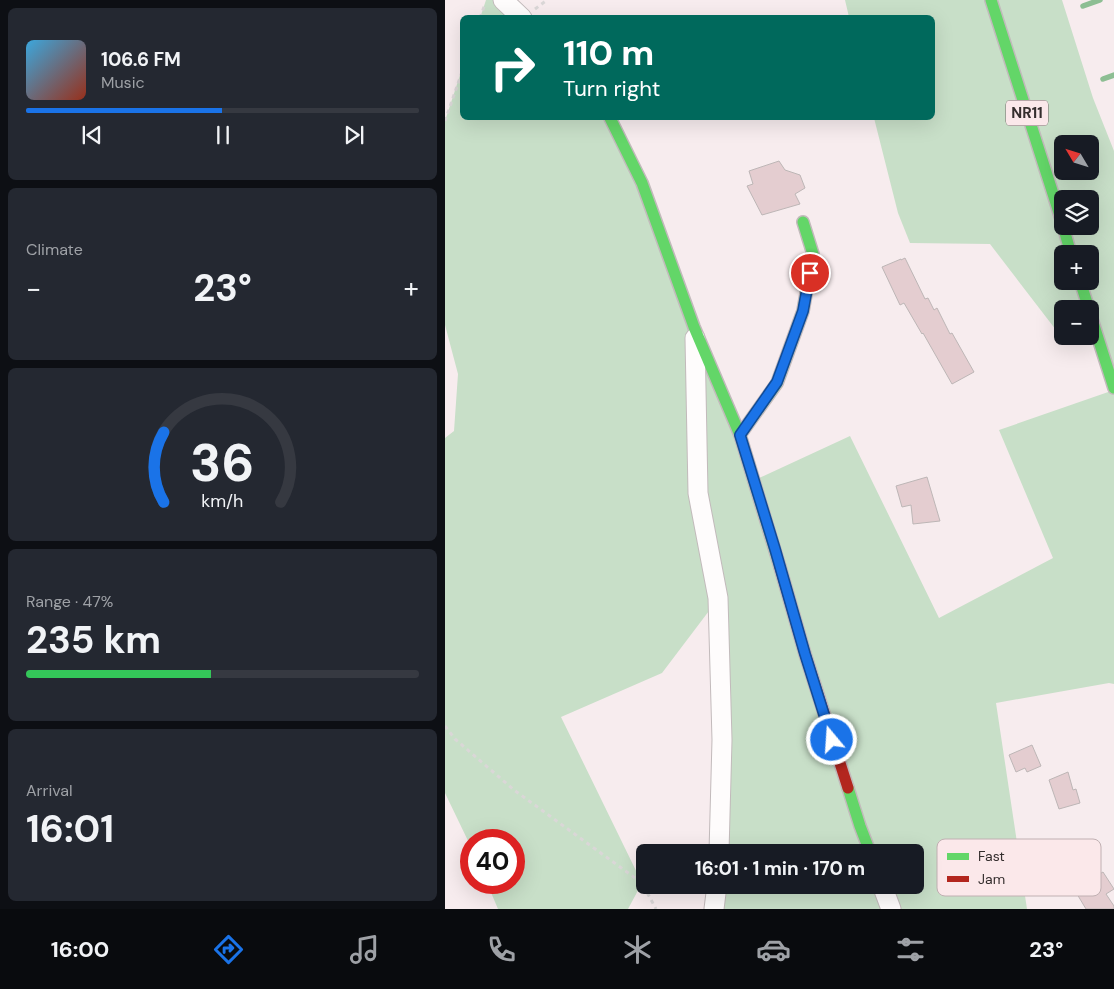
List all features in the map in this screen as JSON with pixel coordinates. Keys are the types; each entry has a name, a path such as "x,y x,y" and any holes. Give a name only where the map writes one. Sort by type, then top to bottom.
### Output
{"main road":[{"name":"NR11","path":"991,0 1054,198"},
{"path":"611,120 641,183 695,327 740,435 805,654 867,844"},
{"path":"740,435 777,382 803,311 813,254 803,222"},
{"path":"1099,341 1114,388"}],"street":[{"path":"503,0 519,15"},
{"path":"695,327 698,492 718,598 722,740 719,844"},
{"path":"714,909 716,894"},
{"path":"885,894 891,909"}],"path":[{"path":"481,15 486,0"},
{"path":"445,122 460,78"},
{"path":"445,726 455,739 514,790 642,883 656,909"}],"green space":[{"path":"486,0 503,0 519,15 481,15"},
{"path":"845,0 1062,0 1093,98 1114,151 1114,388 1099,339 1099,300 1054,300 1054,327 990,244 910,243 898,213 875,120 935,120 935,15 849,15"},
{"path":"460,75 460,120 611,120 755,480 850,436 939,618 1053,558 999,430 1114,390 1114,684 1109,683 996,703 1016,839 937,839 937,896 1025,896 1027,909 714,909 716,894 924,894 924,844 719,844 718,599 662,673 561,717 636,871 636,894 628,909 498,909 492,894 525,894 525,829 462,829 445,793 445,438 454,431 458,374 445,325 445,121"}],"building":[{"path":"779,161 785,170 800,175 805,188 795,194 800,204 762,215 747,186 753,184 749,171"},
{"path":"905,258 925,299 928,298 934,310 937,308 950,334 952,333 974,372 952,384 904,303 900,305 882,267"},
{"path":"927,477 940,521 913,524 911,505 902,507 896,486"},
{"path":"1032,745 1041,766 1027,772 1025,768 1016,772 1009,755"},
{"path":"1068,772 1073,790 1076,789 1080,803 1059,809 1049,780"},
{"path":"1103,872 1114,889 1106,894 1114,909 1086,909 1078,896 1101,896 1101,873"}],"waterway":[{"path":"1083,6 1100,0"},
{"path":"1103,79 1114,75"}],"traffic: fast":[{"path":"991,0 1054,197"},
{"path":"611,120 642,183 694,327 740,435 780,567"},
{"path":"740,435 777,383 803,311 813,254 803,222"},
{"path":"1066,235 1068,245"},
{"path":"1083,290 1086,300"},
{"path":"1099,341 1114,388"},
{"path":"848,788 867,844"}],"traffic: jam":[{"path":"780,567 805,654 848,788"}],"route":[{"path":"810,273 803,311 777,382 740,435 832,740"}]}
